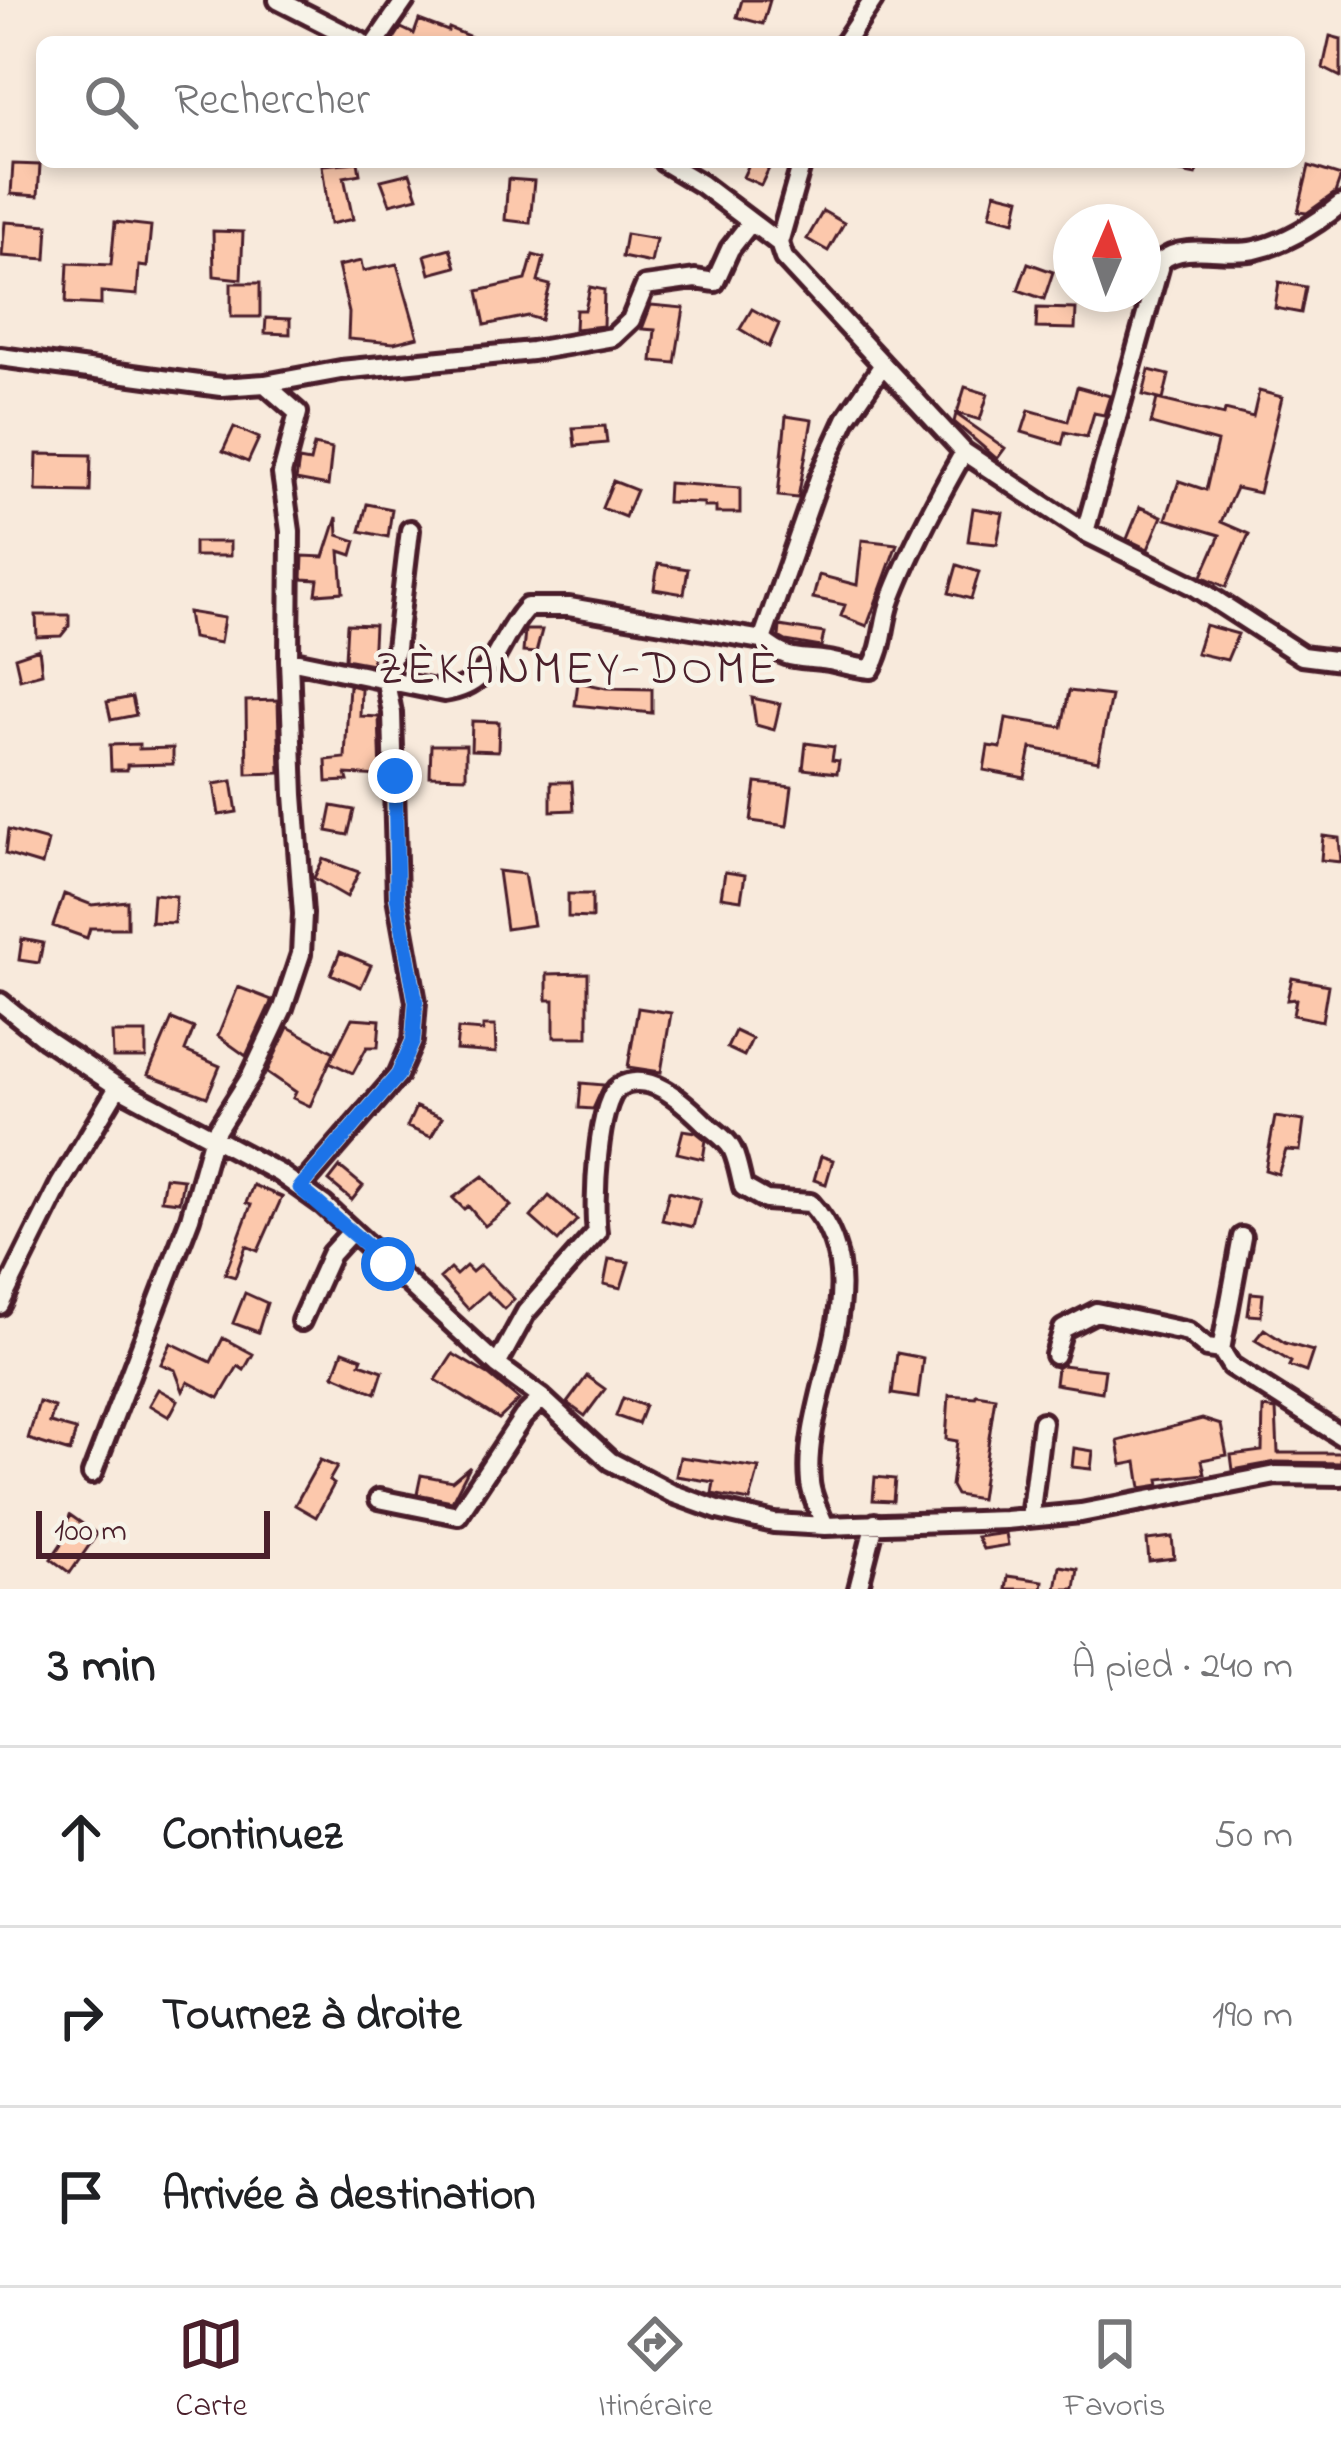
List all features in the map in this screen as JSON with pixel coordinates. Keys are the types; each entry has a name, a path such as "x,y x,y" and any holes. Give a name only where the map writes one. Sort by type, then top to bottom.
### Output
{"street":[{"path":"278,0 349,36"},
{"path":"380,36 405,0"},
{"path":"849,36 873,0"},
{"path":"674,168 778,244 784,258 964,452 1085,532 1194,586 1302,656 1341,661"},
{"path":"778,244 800,168"},
{"path":"1085,532 1161,261 1173,251 1256,250 1316,224 1341,204"},
{"path":"0,357 221,387 532,351 613,337 631,320 645,286 695,279 715,282 730,249 752,222"},
{"path":"762,640 819,478 846,419 882,366"},
{"path":"92,1474 190,1218 213,1136 251,1076 283,1008 301,954 303,914 293,795 290,532 282,474 298,413 265,384"},
{"path":"290,660 444,692 470,688 494,661 511,624 527,607 569,607 762,640 776,653 803,662 826,660 871,669 883,649 889,605 922,525 964,452"},
{"path":"300,1188 398,1075 413,1041 416,1002 397,897 392,713 385,677 396,648 410,530"},
{"path":"0,1002 118,1087 300,1188 610,1462 718,1510 774,1523 825,1526 1030,1518 1121,1507 1276,1474 1341,1476"},
{"path":"497,1365 526,1312 597,1232 597,1170 611,1094 637,1082 673,1094 733,1148 743,1187 766,1200 811,1203 823,1216 835,1243 838,1317 814,1428 810,1483 825,1526"},
{"path":"0,1305 60,1184 118,1087"},
{"path":"301,1321 331,1254 352,1231"},
{"path":"1242,1237 1221,1350 1231,1366 1341,1436"},
{"path":"1054,1355 1063,1329 1096,1312 1188,1332 1208,1348 1221,1350"},
{"path":"379,1499 458,1515 523,1417 542,1398"},
{"path":"1030,1518 1042,1422"},
{"path":"857,1589 875,1523"}],"building":[{"path":"742,0 770,0 763,24 737,17"},
{"path":"419,20 468,36 396,36 401,28 414,34"},
{"path":"1330,36 1341,39 1341,77 1323,68"},
{"path":"13,164 40,168 38,196 11,194"},
{"path":"1309,166 1341,176 1335,193 1307,213 1298,212"},
{"path":"322,168 359,168 360,174 344,177 353,219 330,224"},
{"path":"747,168 769,168 761,185 743,177"},
{"path":"1161,168 1197,168 1196,175"},
{"path":"410,173 418,197 390,204 381,180"},
{"path":"508,179 534,181 530,223 505,220"},
{"path":"995,192 1020,198 1015,221 990,215"},
{"path":"823,211 844,223 828,251 807,239"},
{"path":"5,222 48,225 46,259 2,256"},
{"path":"115,222 151,226 147,267 139,266 137,295 101,292 101,305 66,303 68,263 111,265"},
{"path":"213,231 243,232 241,279 214,276"},
{"path":"626,234 656,239 651,263 622,257"},
{"path":"450,248 456,267 430,274 425,255"},
{"path":"533,255 544,258 538,282 550,285 541,320 528,316 485,325 478,291 526,280"},
{"path":"361,261 363,271 397,264 418,337 394,343 348,339 349,313 338,266"},
{"path":"1028,263 1053,272 1044,299 1018,290"},
{"path":"1279,282 1306,287 1301,313 1275,308"},
{"path":"231,283 260,283 260,317 231,317"},
{"path":"590,287 604,290 603,326 575,329 576,310 585,310"},
{"path":"651,305 684,308 675,363 652,361 655,330 642,329"},
{"path":"1037,308 1076,312 1075,329 1036,328"},
{"path":"752,309 779,324 769,347 740,329"},
{"path":"266,318 290,319 290,334 265,333"},
{"path":"1149,370 1169,375 1163,400 1143,395"},
{"path":"965,387 988,394 980,420 957,413"},
{"path":"1077,387 1110,396 1104,415 1094,413 1087,437 1065,432 1062,444 1022,432 1029,410 1068,421"},
{"path":"1259,391 1282,397 1259,493 1236,488 1221,522 1249,534 1226,587 1202,576 1220,535 1166,519 1179,481 1206,490 1217,442 1151,424 1157,399 1253,417"},
{"path":"956,414 1005,448 997,459 954,422"},
{"path":"786,416 812,420 798,498 778,496"},
{"path":"605,426 607,443 575,446 573,428"},
{"path":"234,427 259,438 248,462 223,451"},
{"path":"314,445 332,449 328,486 296,480 299,460 310,462"},
{"path":"37,454 91,455 90,492 36,491"},
{"path":"613,481 636,490 625,517 602,508"},
{"path":"668,483 740,488 740,513 716,513 716,507 704,507 704,503 667,502"},
{"path":"367,504 392,509 388,537 360,531"},
{"path":"1140,507 1162,516 1148,549 1127,539"},
{"path":"973,508 1003,513 997,544 968,541"},
{"path":"337,517 338,535 356,541 352,555 340,551 343,592 316,594 318,580 302,579 303,556 324,557"},
{"path":"862,540 897,544 867,626 841,616 845,605 813,598 819,575 857,585"},
{"path":"194,542 230,542 230,556 194,556"},
{"path":"658,564 688,569 684,594 654,589"},
{"path":"957,565 979,572 971,599 949,593"},
{"path":"188,612 224,618 220,643 192,638"},
{"path":"36,615 69,615 69,626 61,636 37,637"},
{"path":"347,624 374,625 372,664 345,659"},
{"path":"1205,625 1238,634 1227,660 1196,653"},
{"path":"780,626 824,633 821,647 786,641 779,637"},
{"path":"525,630 542,630 536,653 523,652"},
{"path":"39,649 42,673 20,679 15,657"},
{"path":"578,682 652,689 652,713 575,705"},
{"path":"349,685 361,688 360,716 379,717 381,776 346,774 348,781 327,782 326,760 345,758"},
{"path":"1069,691 1111,696 1098,761 1031,748 1025,778 984,770 988,746 1001,748 1006,718 1062,727"},
{"path":"132,697 136,715 111,720 107,702"},
{"path":"752,698 780,704 774,730 756,725"},
{"path":"278,700 280,773 247,774 246,701"},
{"path":"472,721 499,722 498,751 471,750"},
{"path":"806,743 834,747 837,773 803,769"},
{"path":"139,744 139,749 173,748 173,764 111,770 110,745"},
{"path":"431,745 466,745 466,777 430,776"},
{"path":"232,781 237,812 219,815 214,784"},
{"path":"551,782 572,782 574,810 551,811"},
{"path":"756,783 792,787 787,826 751,821"},
{"path":"332,806 354,810 348,835 327,831"},
{"path":"8,830 48,841 42,865 5,854"},
{"path":"1323,836 1339,838 1341,862 1321,860"},
{"path":"323,859 359,872 347,897 314,878"},
{"path":"498,871 524,874 533,925 506,929"},
{"path":"725,872 745,875 741,900 721,897"},
{"path":"64,894 92,905 127,901 127,928 90,928 87,938 53,926"},
{"path":"153,894 176,896 174,923 151,922"},
{"path":"568,894 592,894 592,918 568,917"},
{"path":"22,939 43,943 39,963 19,960"},
{"path":"340,952 371,965 361,987 331,974"},
{"path":"588,973 588,1037 554,1037 554,1000 547,1000 547,974"},
{"path":"1292,978 1328,985 1322,1021 1293,1015 1296,999 1287,1000"},
{"path":"238,987 272,1000 246,1056 218,1036"},
{"path":"638,1008 671,1013 661,1072 628,1067"},
{"path":"352,1018 380,1020 378,1047 367,1047 353,1073 330,1062"},
{"path":"172,1019 194,1028 185,1051 220,1066 207,1097 148,1075"},
{"path":"483,1026 495,1026 496,1053 456,1050 458,1029 483,1031"},
{"path":"288,1027 334,1052 310,1106 293,1098 296,1092 267,1072"},
{"path":"735,1031 752,1039 744,1056 727,1048"},
{"path":"112,1033 146,1033 146,1058 113,1058"},
{"path":"581,1083 604,1085 593,1109 579,1108"},
{"path":"416,1107 442,1118 431,1137 407,1127"},
{"path":"1275,1117 1304,1121 1300,1151 1286,1150 1278,1174 1265,1170"},
{"path":"683,1130 706,1140 703,1159 677,1153"},
{"path":"821,1156 833,1160 826,1184 814,1180"},
{"path":"340,1167 363,1186 352,1200 329,1181"},
{"path":"483,1176 511,1206 485,1226 468,1206 464,1209 453,1198"},
{"path":"165,1177 183,1179 179,1202 161,1200"},
{"path":"253,1185 282,1197 258,1251 246,1246 235,1277 225,1274 251,1205 246,1203"},
{"path":"669,1191 700,1199 693,1227 662,1220"},
{"path":"549,1196 577,1220 558,1241 531,1217"},
{"path":"609,1259 629,1262 621,1288 604,1284"},
{"path":"480,1265 514,1299 504,1309 487,1292 468,1309 440,1278 450,1269 456,1275 466,1266 472,1272"},
{"path":"245,1293 267,1303 258,1332 233,1323"},
{"path":"1251,1293 1263,1294 1261,1316 1248,1315"},
{"path":"1264,1329 1285,1343 1313,1351 1306,1372 1289,1366 1291,1362 1255,1340"},
{"path":"223,1338 253,1354 244,1370 238,1366 219,1398 188,1382 183,1391 175,1370 161,1364 171,1343 211,1362"},
{"path":"343,1351 383,1371 376,1393 334,1375"},
{"path":"897,1353 923,1358 918,1398 892,1394"},
{"path":"453,1354 519,1400 499,1419 436,1380"},
{"path":"1057,1368 1105,1370 1102,1392 1055,1384"},
{"path":"587,1376 605,1389 585,1416 567,1403"},
{"path":"158,1389 178,1400 169,1417 149,1405"},
{"path":"949,1395 995,1397 980,1499 956,1495 951,1486 957,1441 946,1439"},
{"path":"623,1398 645,1406 638,1424 616,1416"},
{"path":"39,1402 54,1407 50,1423 76,1430 70,1452 28,1439"},
{"path":"1263,1408 1276,1410 1278,1453 1341,1453 1341,1463 1276,1462 1233,1470 1231,1455 1262,1451"},
{"path":"1202,1419 1221,1425 1227,1455 1202,1460 1205,1474 1159,1479 1160,1485 1141,1488 1137,1462 1122,1465 1118,1441"},
{"path":"1074,1448 1093,1451 1091,1469 1072,1467"},
{"path":"680,1457 759,1468 750,1501 712,1494 714,1482 676,1476"},
{"path":"320,1460 337,1467 329,1481 334,1484 316,1517 295,1505"},
{"path":"470,1466 452,1501 417,1494 421,1475 452,1481"},
{"path":"875,1477 895,1479 893,1501 873,1500"},
{"path":"70,1515 97,1534 70,1573 51,1559 65,1538"},
{"path":"1006,1533 1008,1545 983,1549 977,1537"},
{"path":"1172,1537 1174,1558 1149,1561 1147,1540"},
{"path":"1060,1566 1078,1569 1075,1589 1056,1589"},
{"path":"1008,1576 1043,1581 1042,1589 1006,1589"}],"district":[{"name":"ZÈKANMEY-DOMÈ","path":"578,666"}],"route":[{"path":"388,1264 300,1188 398,1075 413,1041 416,1002 397,897 395,776"}]}
